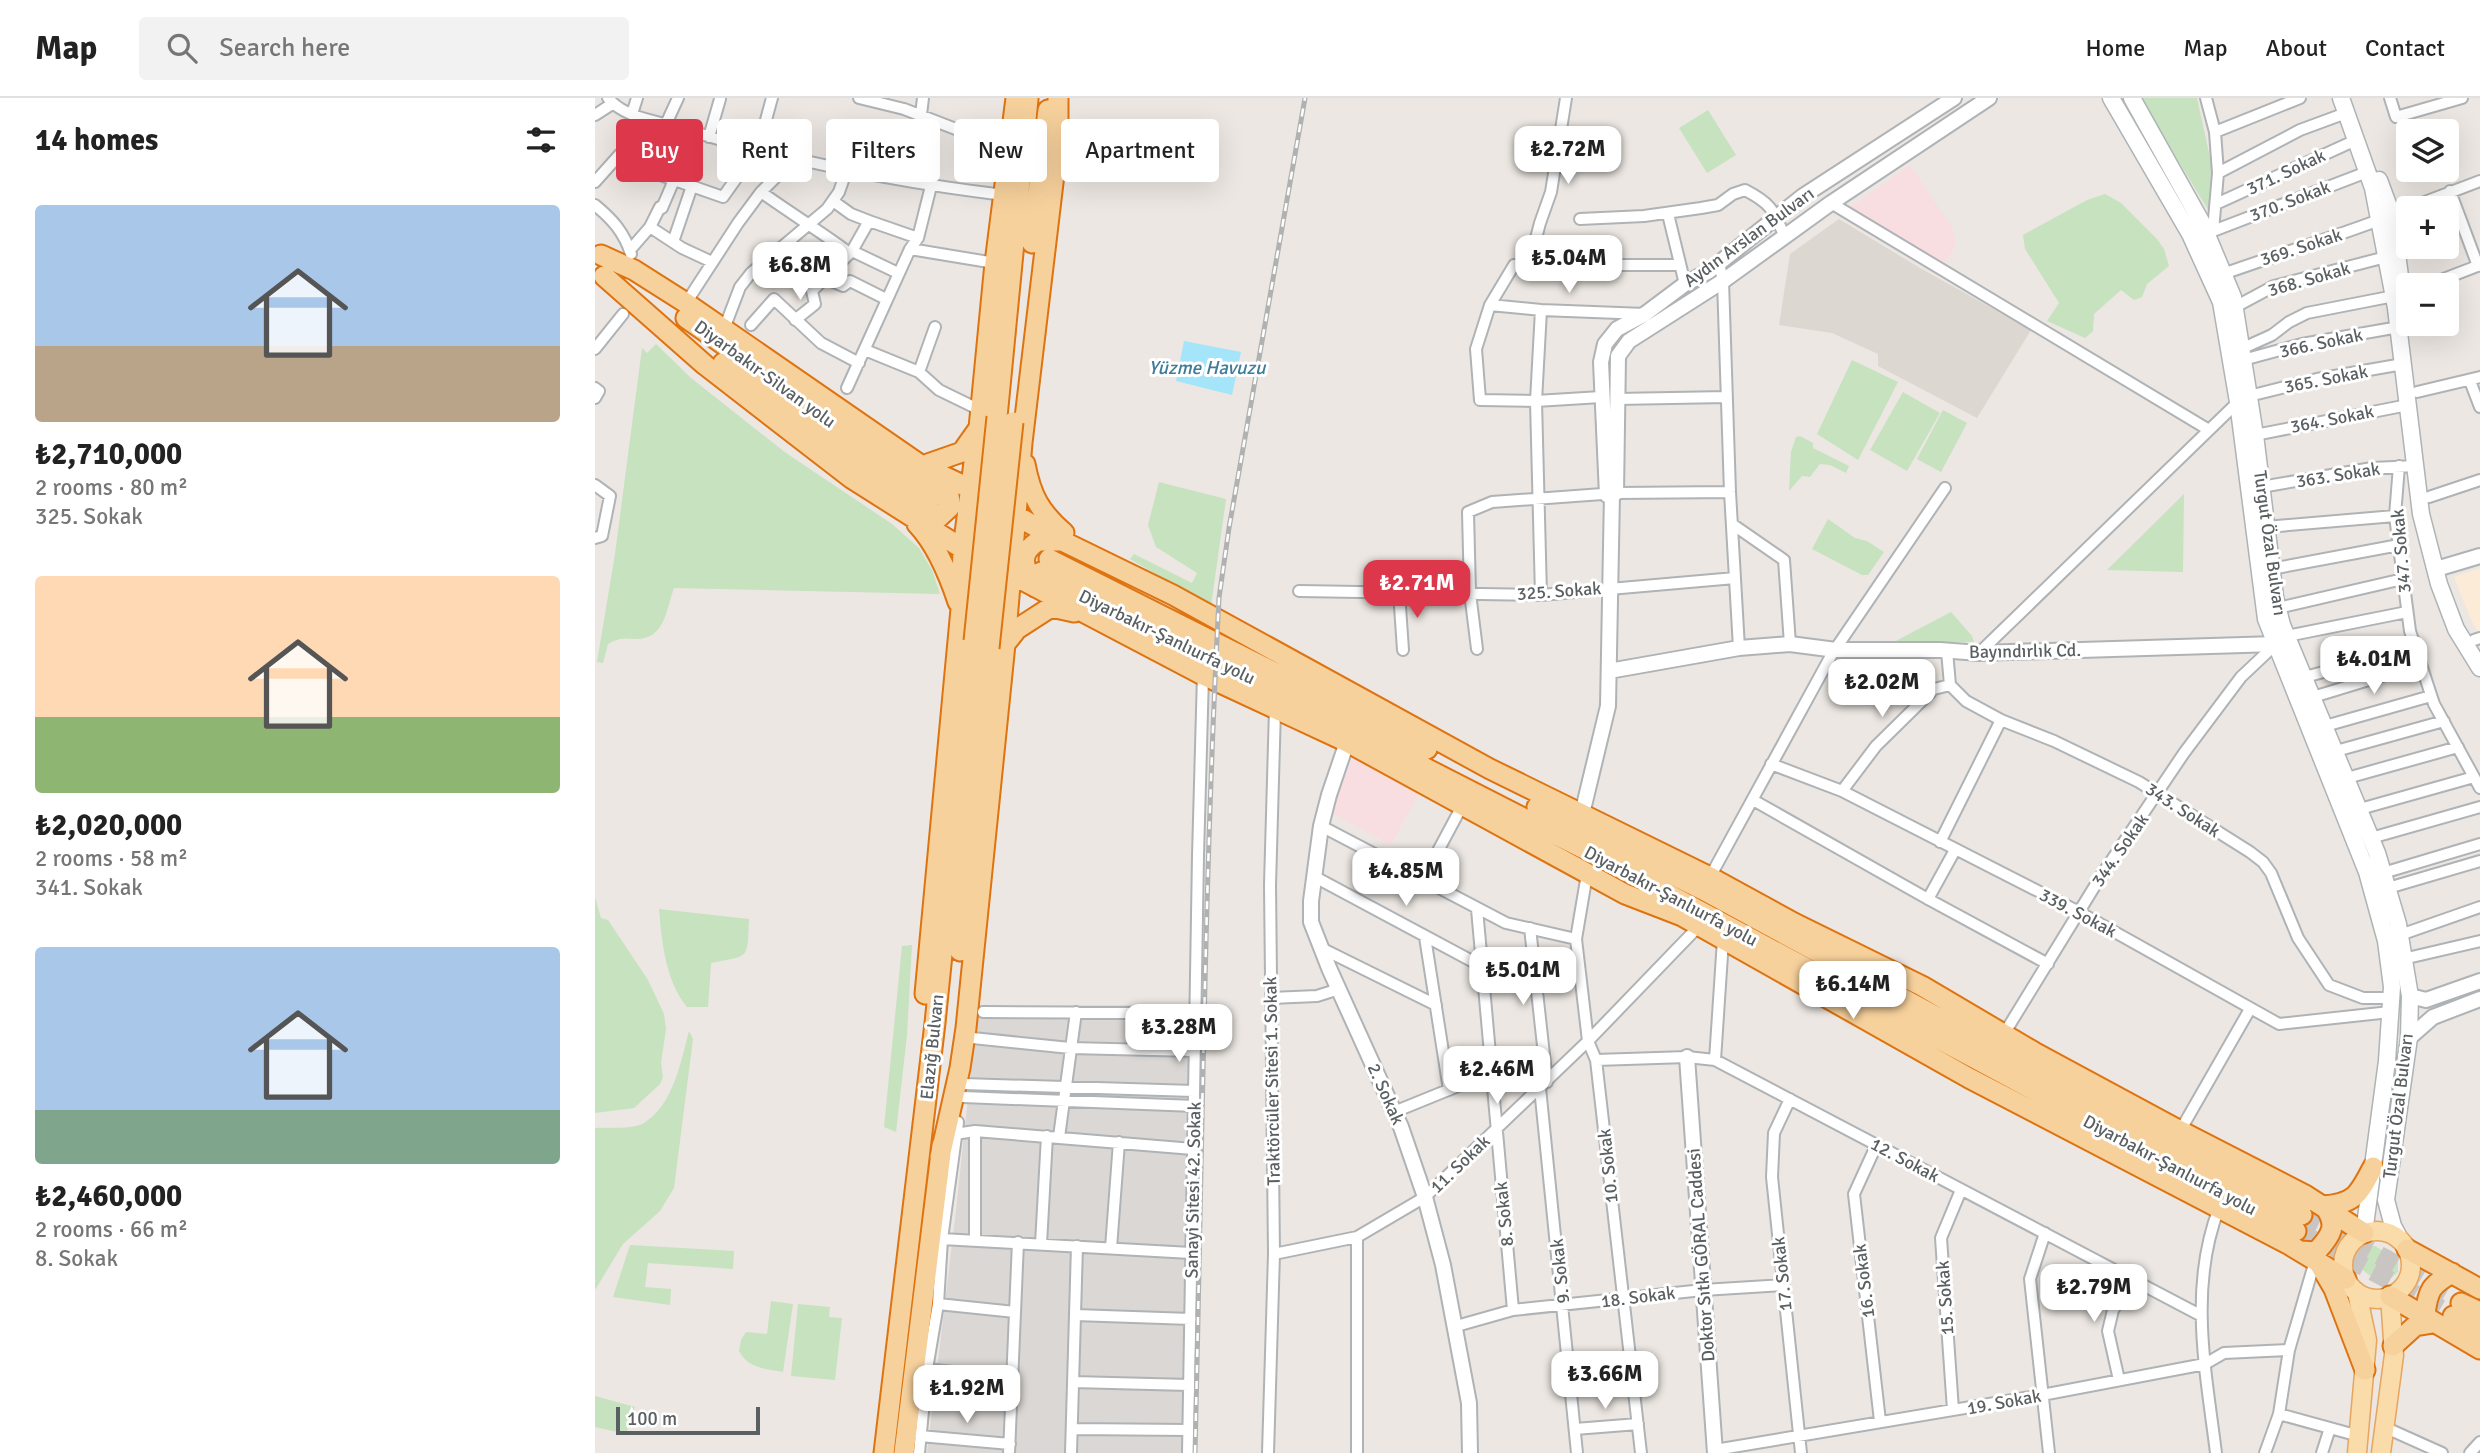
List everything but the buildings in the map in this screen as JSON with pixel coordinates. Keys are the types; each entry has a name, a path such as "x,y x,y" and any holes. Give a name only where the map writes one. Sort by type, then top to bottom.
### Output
{"highway":[{"path":"1014,119 1016,98"},
{"path":"922,466 962,452 992,419 1028,98"},
{"path":"919,1159 922,1020 961,609 963,549 971,489 992,419 1049,98"},
{"path":"989,644 1011,575 1022,443 1058,141 1058,98"},
{"path":"940,1157 962,1076 989,644 995,263 1006,182"},
{"path":"599,263 634,271 724,328 922,466 947,489 950,497 950,507 937,519 926,518 903,509"},
{"path":"599,263 725,381 851,478 963,549 1011,575 1042,573 1094,617 1203,675 1347,742 1625,894 1699,926 1969,1078 2312,1259 2351,1286"},
{"name":"Diyarbakır-Silvan yolu","path":"599,263 717,341 933,500"},
{"path":"1022,443 1030,486 1036,501 1045,516 1073,545"},
{"path":"922,466 1173,595 1986,1045"},
{"path":"903,509 927,535 950,580 961,609"},
{"path":"1073,545 1038,541 1025,552 1023,559 1026,568 1248,658 1580,821 1710,877 1922,986 2180,1131 2323,1206 2364,1233"},
{"name":"Diyarbakır-Şanlıurfa yolu","path":"1042,573 1592,853 1968,1056 2299,1223 1986,1045"},
{"path":"989,644 1051,607 1094,617"},
{"name":"Elazığ Bulvarı","path":"904,1453 940,1157 989,644"},
{"name":"Elazığ Bulvarı","path":"884,1453 919,1159 989,644"},
{"path":"1358,713 1426,734"},
{"path":"1863,957 1986,1045"},
{"path":"2323,1206 2342,1205 2352,1198 2362,1188 2373,1167"},
{"path":"2312,1259 2327,1240 2332,1226 2332,1217 2323,1206"},
{"path":"2404,1244 2480,1289"},
{"path":"2312,1259 2334,1289 2365,1370"},
{"path":"2433,1323 2425,1314 2430,1290 2452,1273"},
{"path":"2390,1296 2480,1349"},
{"path":"2480,1312 2457,1310 2480,1331"},
{"path":"2393,1346 2415,1326 2433,1323"}],"main road":[{"name":"Turgut Özal Bulvarı","path":"2111,98 2190,234 2221,302 2255,435 2282,640 2368,872 2386,941 2391,1005 2387,1061 2364,1233"},
{"name":"Turgut Özal Bulvarı","path":"2132,98 2211,235 2235,307 2242,355 2266,619 2305,677 2371,838 2400,935 2410,996 2409,1038 2386,1200 2393,1226 2404,1244"},
{"path":"2347,103 2356,140 2385,219 2386,257 2396,281"},
{"path":"2347,103 2385,219 2397,273"},
{"path":"2400,336 2403,364 2413,398 2407,466 2439,584 2456,629 2480,668"},
{"path":"2406,336 2431,515 2443,567 2465,626 2478,642"},
{"path":"1470,810 1535,825"},
{"path":"2351,1286 2367,1298 2390,1296 2405,1284 2409,1276 2411,1267 2404,1244 2382,1231 2364,1233 2357,1236 2347,1248 2342,1263 2367,1339 2358,1445"},
{"path":"2381,1453 2393,1346 2390,1296"}],"street":[{"path":"632,114 637,98"},
{"path":"668,119 678,98"},
{"path":"765,119 772,98"},
{"path":"859,98 921,115 954,128"},
{"path":"921,115 922,98"},
{"path":"1529,265 1539,223 1551,191 1566,98"},
{"name":"Aydın Arslan Bulvarı","path":"1612,494 1601,397 1601,362 1605,344 1617,329 1645,314 1685,284 1709,271 1803,196 1955,98"},
{"name":"Aydın Arslan Bulvarı","path":"1580,821 1608,706 1618,356 1629,341 1723,281 1831,203 1989,98"},
{"path":"2215,132 2300,98"},
{"path":"2390,98 2396,117 2462,98"},
{"path":"709,137 720,99"},
{"path":"2208,99 2215,132 2218,173 2211,235"},
{"path":"595,116 610,101 632,114 649,119"},
{"path":"2218,173 2347,103"},
{"path":"703,135 717,139"},
{"name":"371. Sokak","path":"2216,204 2356,140"},
{"path":"595,182 616,158"},
{"name":"370. Sokak","path":"2211,235 2367,172"},
{"name":"369. Sokak","path":"2438,196 2480,181"},
{"path":"630,250 650,227 673,182"},
{"path":"680,182 723,197 733,182"},
{"path":"686,303 761,192 771,182"},
{"path":"724,328 740,287 751,273 811,224 833,201 842,182"},
{"path":"911,182 1004,195"},
{"path":"673,242 692,186"},
{"path":"847,388 910,248 918,238 931,186"},
{"path":"1580,219 1668,214 1718,205 1733,194 1745,190 1765,201 1776,216 1784,237"},
{"path":"2450,191 2479,266 2459,273"},
{"path":"761,192 850,252 898,274"},
{"path":"833,201 851,214 918,238"},
{"path":"1831,203 2209,430"},
{"path":"595,205 615,221 630,250 634,271"},
{"path":"1668,214 1685,284"},
{"name":"369. Sokak","path":"2223,274 2396,214"},
{"path":"795,320 815,304 812,291 850,252 869,221"},
{"path":"650,227 712,262"},
{"path":"910,248 995,263"},
{"name":"368. Sokak","path":"2235,307 2274,286 2386,257"},
{"path":"1719,263 1723,281 1730,492 1739,648"},
{"path":"1601,397 1536,401 1480,400 1476,349 1490,305 1514,265 1679,265"},
{"path":"825,278 843,286 850,281 886,299"},
{"path":"2242,355 2289,322 2307,313 2396,296"},
{"path":"751,325 774,299 821,343 859,363"},
{"path":"1490,305 1645,314"},
{"path":"1541,310 1536,401 1541,595"},
{"path":"595,349 623,314"},
{"path":"919,372 936,327"},
{"name":"366. Sokak","path":"2242,355 2396,328"},
{"path":"865,350 919,372 939,390 992,419"},
{"name":"365. Sokak","path":"2244,399 2317,379 2403,364"},
{"path":"2475,379 2480,407"},
{"name":"364. Sokak","path":"2255,435 2413,398 2475,379"},
{"path":"595,388 599,391 595,398"},
{"path":"1616,399 1727,397"},
{"path":"1979,653 2244,399"},
{"name":"363. Sokak","path":"2262,487 2372,468 2407,466"},
{"name":"347. Sokak","path":"2407,466 2395,516 2407,612 2431,695 2480,788"},
{"path":"2429,497 2480,480"},
{"path":"1710,877 1836,650 1945,488"},
{"path":"595,538 602,536 610,496 597,489"},
{"path":"1477,649 1470,593 1468,512 1492,502 1612,494 1730,492"},
{"path":"2266,527 2395,516"},
{"path":"1732,524 1784,560 1790,644"},
{"path":"2271,569 2399,545"},
{"path":"2443,567 2480,556"},
{"name":"325. Sokak","path":"1299,592 1541,595 1735,578"},
{"path":"2278,608 2403,579"},
{"path":"1399,592 1403,650"},
{"path":"2282,640 2407,612"},
{"name":"Bayındırlık Cd.","path":"1609,671 1739,648 1790,644 1836,650 1979,653 2282,640"},
{"name":"344. Sokak","path":"2004,1034 2101,876 2184,754 2241,677 2282,640"},
{"path":"2305,677 2415,647"},
{"path":"1842,792 1876,746 1934,690 1950,685 1947,651"},
{"path":"2313,696 2421,664"},
{"name":"Sanayi Sitesi 42. Sokak","path":"1188,1453 1203,675"},
{"name":"343. Sokak","path":"1950,685 1966,701 2001,720 2054,741 2127,776 2263,862 2284,902 2298,938 2329,985 2391,1005"},
{"path":"2325,726 2431,695"},
{"name":"Traktörcüler Sitesi 1. Sokak","path":"1268,1453 1274,1254 1270,885 1275,709"},
{"path":"1940,842 2001,720"},
{"path":"2336,751 2444,721"},
{"name":"2. Sokak","path":"1347,742 1321,826 1311,901 1311,922 1394,1112 1425,1197 1443,1265 1469,1403 1470,1453"},
{"path":"2347,778 2458,747"},
{"name":"339. Sokak","path":"1771,764 1842,792 2079,912 2279,1024 2391,1005"},
{"path":"2360,809 2474,777"},
{"path":"1753,800 2048,964"},
{"path":"2371,838 2480,807"},
{"path":"1423,878 1470,810"},
{"path":"1321,826 1506,923 1576,939"},
{"path":"2385,880 2480,845"},
{"path":"1927,899 1955,850"},
{"path":"2385,880 2480,861"},
{"path":"1315,877 1483,967"},
{"name":"10. Sokak","path":"1585,880 1576,939 1588,1041 1596,1060 1641,1453"},
{"path":"2400,935 2480,907"},
{"name":"8. Sokak","path":"1477,909 1513,1310"},
{"name":"11. Sokak","path":"1274,1254 1356,1237 1425,1197 1588,1041 1699,926"},
{"name":"9. Sokak","path":"1530,928 1577,1453"},
{"path":"1425,937 1449,1090"},
{"path":"1714,1060 1723,940"},
{"path":"2403,959 2480,941"},
{"path":"1321,948 1436,1005"},
{"path":"2410,996 2426,1000 2480,981"},
{"path":"1271,998 1317,996 1339,989"},
{"path":"2409,1038 2433,1017 2480,999"},
{"path":"1833,1002 1877,1006"},
{"path":"2180,1131 2250,1009"},
{"path":"983,1012 1195,1013"},
{"path":"1041,1244 1053,1137 1064,1100 1076,1012"},
{"path":"963,1037 1070,1048 1195,1051"},
{"path":"1968,1056 2032,1110"},
{"name":"12. Sokak","path":"1596,1060 1687,1057 1714,1060 2200,1315"},
{"name":"Doktor Sıtkı GÖRAL Caddesi","path":"1687,1057 1715,1451"},
{"path":"1394,1112 1490,1073"},
{"path":"919,1453 927,1369 938,1304 942,1239 955,1134 963,1097 962,1076 1066,1086 1195,1091"},
{"path":"963,1097 1195,1106"},
{"name":"17. Sokak","path":"1790,1099 1775,1133 1772,1177 1801,1453"},
{"path":"955,1134 975,1131 1193,1149"},
{"path":"975,1131 975,1240"},
{"path":"1111,1248 1119,1142"},
{"name":"16. Sokak","path":"1876,1146 1854,1194 1880,1421"},
{"name":"15. Sokak","path":"1953,1410 1941,1238 1961,1190"},
{"path":"2216,1453 2200,1315 2202,1281 2214,1220 2219,1208"},
{"path":"2045,1233 2030,1279 2049,1453"},
{"path":"1356,1237 1357,1453"},
{"path":"942,1239 1191,1253"},
{"path":"920,1436 1010,1449 1019,1242"},
{"path":"1071,1453 1077,1246"},
{"path":"2265,1453 2279,1414 2290,1350 2312,1259"},
{"path":"2119,1380 2108,1331 2113,1310 2133,1279"},
{"name":"18. Sokak","path":"1453,1327 1513,1310 1783,1284"},
{"path":"938,1304 1015,1312"},
{"path":"1075,1315 1191,1319"},
{"name":"19. Sokak","path":"1715,1451 1798,1434 2042,1395 2205,1364 2224,1353 2290,1350"},
{"path":"927,1369 1013,1379"},
{"path":"1073,1382 1189,1385"},
{"path":"2279,1414 2330,1428 2358,1445"},
{"path":"1575,1429 1638,1424"},
{"path":"2384,1427 2442,1453"},
{"path":"2322,1453 2330,1428"},
{"path":"1072,1429 1188,1430"},
{"path":"2470,1453 2480,1443"}],"shaded area":[{"path":"1910,165 1953,229 1956,246 1944,264 1849,208"},
{"path":"1839,219 2031,330 1977,418 1878,366 1878,354 1832,333 1779,325 1790,254"},
{"path":"2480,568 2480,636 2454,577"},
{"path":"1354,753 1423,786 1391,845 1331,813"},
{"path":"978,1005 1191,1024 1185,1453 927,1453"}],"green space":[{"path":"2140,98 2197,98 2211,162 2210,213"},
{"path":"1708,110 1736,155 1707,173 1679,128"},
{"path":"2105,194 2121,203 2157,239 2164,249 2169,266 2147,284 2142,297 2134,300 2121,290 2094,314 2093,331 2085,338 2047,321 2059,303 2025,249 2023,235 2087,200"},
{"path":"656,344 691,378 786,453 892,524 919,548 932,570 940,594 674,588 659,629 646,638 622,639 608,644 603,663 597,662 615,554 642,348 647,353"},
{"path":"1852,360 1898,382 1858,460 1817,434"},
{"path":"1903,392 1940,413 1907,471 1870,450"},
{"path":"1943,410 1967,423 1941,472 1917,459"},
{"path":"1800,436 1813,443 1813,448 1849,466 1846,473 1830,465 1820,464 1810,477 1802,476 1789,491 1791,452 1796,437"},
{"path":"1159,482 1226,499 1211,606 1130,559 1134,554 1192,583 1197,573 1156,547 1148,525"},
{"path":"2184,494 2183,572 2107,570"},
{"path":"1828,519 1855,538 1867,541 1884,552 1868,575 1862,575 1812,549"},
{"path":"1951,612 1974,642 1890,644"},
{"path":"595,897 601,918 608,920 648,980 664,1014 666,1029 661,1063 663,1077 660,1084 634,1108 595,1113"},
{"path":"659,909 749,919 747,949 744,953 734,959 711,963 708,1007 687,1007 674,985 666,960"},
{"path":"912,945 907,1035 896,1132 884,1127 902,946"},
{"path":"689,1031 693,1039 674,1188 660,1211 623,1244 595,1290 595,1128 633,1127 654,1115 674,1082"},
{"path":"630,1245 734,1251 733,1269 648,1263 645,1287 671,1289 670,1305 613,1297"},
{"path":"2375,1246 2398,1260 2398,1272 2388,1281 2371,1276 2359,1265 2359,1253 2365,1248"},
{"path":"771,1301 793,1304 783,1372 752,1364 739,1351 746,1332 767,1334"},
{"path":"798,1304 830,1307 829,1317 842,1318 835,1380 791,1376"},
{"path":"595,1396 635,1407 626,1434 595,1427"}],"water":[{"name":"Yüzme Havuzu","path":"1184,341 1241,352 1232,395 1176,381"}],"tunnel":[{"path":"2302,1215 2386,1259 2461,1303"},
{"path":"2296,1231 2453,1316"}],"railway":[{"path":"1195,1453 1207,919 1219,598 1305,98"}]}
